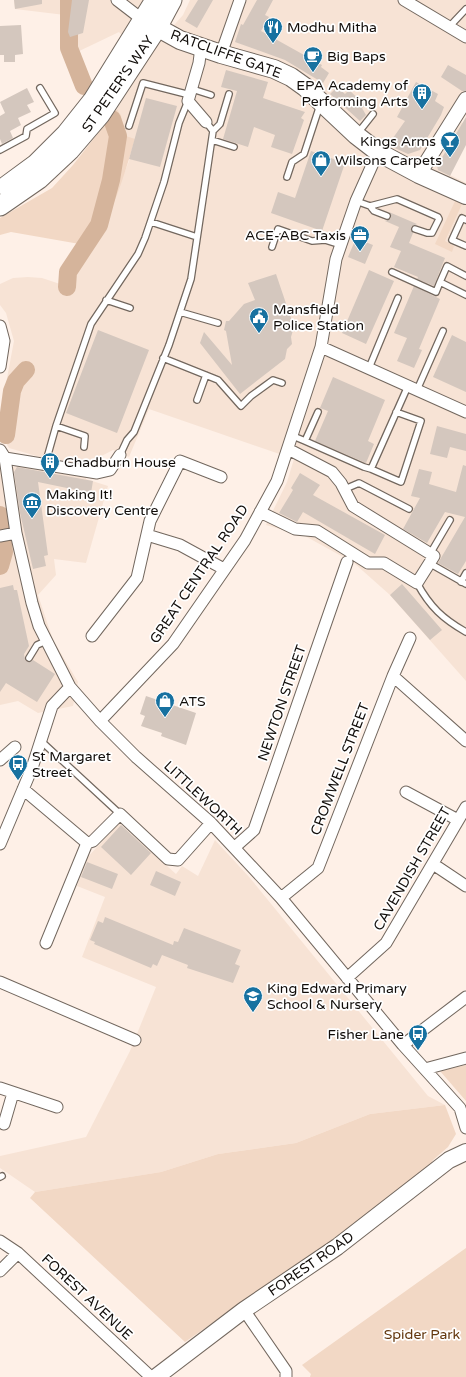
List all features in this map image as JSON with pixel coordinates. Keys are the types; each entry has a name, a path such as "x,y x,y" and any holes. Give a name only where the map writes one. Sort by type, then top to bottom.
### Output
{"highway":[{"name":"ST PETER'S WAY","path":"0,206 39,179 70,150 100,115 150,24 155,0"},
{"name":"ST PETER'S WAY","path":"0,191 36,164 66,134 150,24 172,0"}],"main road":[{"name":"RATCLIFFE GATE","path":"150,24 180,40 221,54 274,69 291,77 306,87 356,135 378,152 419,174 466,195"},
{"name":"FOREST ROAD","path":"156,1377 244,1310 337,1247 449,1160 466,1152"}],"street":[{"path":"117,0 125,8 150,24"},
{"path":"221,54 240,0"},
{"path":"404,0 466,37"},
{"path":"201,47 190,95 206,122"},
{"path":"419,174 466,100"},
{"name":"GREAT CENTRAL ROAD","path":"100,721 173,644 245,540 277,482 293,436 320,347 336,259 356,201 378,152"},
{"path":"0,326 4,341 0,367"},
{"path":"320,347 466,412"},
{"path":"260,512 295,529 317,531 368,563 384,563 417,583 430,559 353,506 342,483 332,472 288,449"},
{"path":"2,454 45,465 97,473 110,470 120,455"},
{"name":"LITTLEWORTH","path":"2,454 16,533 32,603 39,626 70,687 100,721 136,757 211,823 281,898 403,1045 460,1108 466,1128"},
{"path":"92,636 137,578 150,521 159,500 180,461 221,476"},
{"path":"0,536 16,533"},
{"path":"146,535 180,545 224,570"},
{"name":"NEWTON STREET","path":"235,847 254,830 347,562"},
{"name":"CROMWELL STREET","path":"281,898 318,868 392,676 410,638"},
{"path":"392,676 466,742"},
{"path":"0,844 23,789 52,706 70,687"},
{"path":"0,760 15,747"},
{"path":"23,789 87,843 93,842 120,814 173,860 178,860 182,857 211,823"},
{"path":"406,792 458,820"},
{"name":"CAVENDISH STREET","path":"347,978 386,943 466,806"},
{"path":"46,943 87,843"},
{"path":"433,864 466,886"},
{"path":"0,982 135,1040"},
{"path":"403,1045 466,997"},
{"path":"425,1069 466,1058"},
{"path":"0,1088 57,1107"},
{"path":"4,1124 13,1093"},
{"name":"FOREST AVENUE","path":"0,1241 18,1253 151,1377"},
{"path":"0,1271 18,1253"},
{"path":"244,1310 286,1371 286,1377"}],"lane":[{"path":"449,27 466,9"},
{"path":"129,126 143,83 190,95 212,95"},
{"path":"0,150 26,136 27,129 55,113 40,88"},
{"path":"120,455 127,440 134,432 163,358 191,279 213,131 220,124 229,94"},
{"path":"45,465 56,426 91,324 138,254 151,222 164,182 178,123 190,95"},
{"path":"287,177 292,162 304,154 321,102"},
{"path":"356,135 373,114"},
{"path":"206,122 213,131"},
{"path":"212,140 234,147"},
{"path":"370,206 397,199 434,214 439,219 434,231 427,233 415,228"},
{"path":"356,201 370,206 374,211 386,216"},
{"path":"466,220 462,218 452,240 466,246"},
{"path":"151,222 197,237"},
{"path":"272,247 278,229 312,241 325,240 341,245"},
{"path":"392,272 436,292 447,266 466,276"},
{"path":"440,282 466,295"},
{"path":"369,368 398,298"},
{"path":"106,300 130,308"},
{"path":"180,312 218,324"},
{"path":"371,469 396,412 412,388 444,331"},
{"path":"163,358 218,380 241,406 273,380 282,383"},
{"path":"197,400 206,375"},
{"path":"305,441 318,412"},
{"path":"293,436 401,482 421,421 396,412"},
{"path":"56,426 84,436 84,447"},
{"path":"345,489 359,484 409,509"},
{"path":"450,520 430,559 464,583 466,573"},
{"path":"417,583 424,595 444,619 466,632"},
{"path":"29,658 37,645 46,641"},
{"path":"41,740 120,814"}],"shaded area":[{"path":"14,0 144,0 123,37 119,32 73,54 65,34 65,15 15,9"},
{"path":"190,0 466,0 466,115 461,122 466,125 450,175 466,183 466,681 390,595 354,563 305,536 266,525 287,482 294,459 149,409 129,457 113,450 86,464 40,457 9,448 2,436 0,415 14,341 6,313 0,305 0,284 13,278 28,277 42,278 72,288 75,270 102,230 129,161 135,140 126,137 121,115 117,109 152,50 183,15"},
{"path":"23,465 86,477 86,479 108,486 86,563 54,559 56,575 38,595 53,640 78,682 73,706 38,713 18,701 0,705 0,470"},
{"name":"King Edward Primary School & Nursery","path":"119,823 176,874 182,866 198,876 215,840 250,878 428,1096 445,1105 370,1114 296,1143 218,1154 161,1172 35,1192 0,1168 0,1156 86,1137 130,1051 156,987 82,957 105,897 77,886 86,859"}],"green space":[{"path":"117,109 121,115 126,136 135,139 112,208 91,246 11,232 0,235 0,218 52,188 73,165"},
{"path":"456,199 463,202 445,241 454,246 452,252 435,244"},
{"path":"466,1065 466,1101 440,1071"},
{"path":"445,1105 456,1134 448,1147 433,1160 430,1166 332,1240 185,1342 30,1198 35,1192 161,1172 218,1154 296,1143 370,1114"},
{"name":"Spider Park","path":"466,1248 466,1377 310,1377 311,1374 302,1365"}],"building":[{"path":"14,0 42,0 42,4 15,9"},
{"path":"72,0 89,0 83,33 70,37 68,32"},
{"path":"198,0 213,0 197,28 185,21"},
{"path":"257,0 273,0 265,15 269,17 261,31 322,65 321,67 329,73 323,83 285,60 235,42 241,24 243,25"},
{"path":"21,25 23,54 15,55 15,62 4,62 4,55 0,55 0,26"},
{"path":"448,65 466,75 466,91 462,91 441,77"},
{"path":"226,70 268,82 263,98 305,112 301,118 304,120 292,154 271,147 275,135 254,127 248,147 223,139 237,91 221,87"},
{"name":"EPA Academy of Performing Arts","path":"416,82 438,94 435,101 444,107 441,115 420,150 408,154 388,145 405,121 397,117"},
{"path":"337,87 345,94 349,90 365,105 362,108 366,115 360,121 330,94"},
{"path":"27,88 34,102 27,105 31,112 18,118 21,125 10,131 13,138 2,144 0,139 0,116 5,113 0,102"},
{"path":"146,98 177,106 160,167 129,159"},
{"name":"Kings Arms","path":"466,117 466,145 450,176 438,170 437,166"},
{"name":"Wilsons Carpets","path":"311,151 345,163 322,231 271,213 278,192 295,198"},
{"path":"389,212 417,224 411,227 413,233 409,243 445,258 434,286 417,279 418,277 394,267 401,251 390,247 399,227 385,221 391,218"},
{"name":"ACE-ABC Taxis","path":"363,241 373,245 365,264 348,257 354,243 361,246"},
{"path":"369,270 394,281 366,344 342,333"},
{"name":"Mansfield Police Station","path":"276,274 294,327 291,337 292,344 287,349 285,359 240,394 200,343 204,332 232,365 226,331 224,330 226,321 229,321 244,304 255,300 248,283"},
{"path":"414,286 440,299 419,349 422,350 414,368 397,361 407,338 394,333"},
{"path":"98,330 149,350 117,433 66,413"},
{"path":"452,335 466,342 466,392 433,377"},
{"path":"333,377 385,400 368,441 374,444 366,463 315,441 328,411 320,408"},
{"path":"437,426 466,434 466,451 450,447 447,458 430,454"},
{"path":"463,465 466,466 466,561 458,574 438,563 465,517 445,512 427,543 403,529 420,498 411,496 419,469 432,472 429,484 456,492"},
{"path":"17,467 93,481 91,493 38,482 48,555 44,556 46,566 33,569 20,513 14,472"},
{"path":"300,473 320,485 313,495 385,535 375,554 303,512 297,522 279,513 293,490 291,488"},
{"path":"402,584 442,630 430,640 390,595"},
{"path":"13,585 14,590 17,590 29,646 24,654 25,660 28,662 33,660 55,674 37,702 6,683 0,692 0,588"},
{"path":"146,696 196,713 186,745 161,736 162,733 141,726 145,716 140,714"},
{"path":"121,825 151,853 131,875 101,847"},
{"path":"87,862 118,874 112,889 81,877"},
{"path":"156,871 181,882 175,896 150,885"},
{"path":"105,917 173,945 174,941 178,942 184,928 241,950 235,964 240,966 233,983 187,968 188,965 162,955 157,966 153,964 151,968 94,944 95,942 90,940 98,921 103,923"}],"waterway":[{"path":"69,0 69,48 84,86"},
{"path":"67,287 68,272 99,225 111,180 118,136 112,119"},
{"path":"6,435 12,391 16,381 26,370"},
{"path":"0,515 2,527"},
{"path":"0,566 4,552 3,544"}],"place":[{"name":"Modhu Mitha","path":"273,44"},
{"name":"Big Baps","path":"313,73"},
{"name":"EPA Academy of Performing Arts","path":"422,110"},
{"name":"Kings Arms","path":"450,158"},
{"name":"Wilsons Carpets","path":"321,177"},
{"name":"ACE-ABC Taxis","path":"360,252"},
{"name":"Mansfield Police Station","path":"259,334"},
{"name":"Chadburn House","path":"50,479"},
{"name":"Making It! Discovery Centre","path":"32,519"},
{"name":"ATS","path":"165,718"},
{"name":"St Margaret Street","path":"18,781"},
{"name":"King Edward Primary School & Nursery","path":"253,1013"},
{"name":"Fisher Lane","path":"418,1051"}]}
